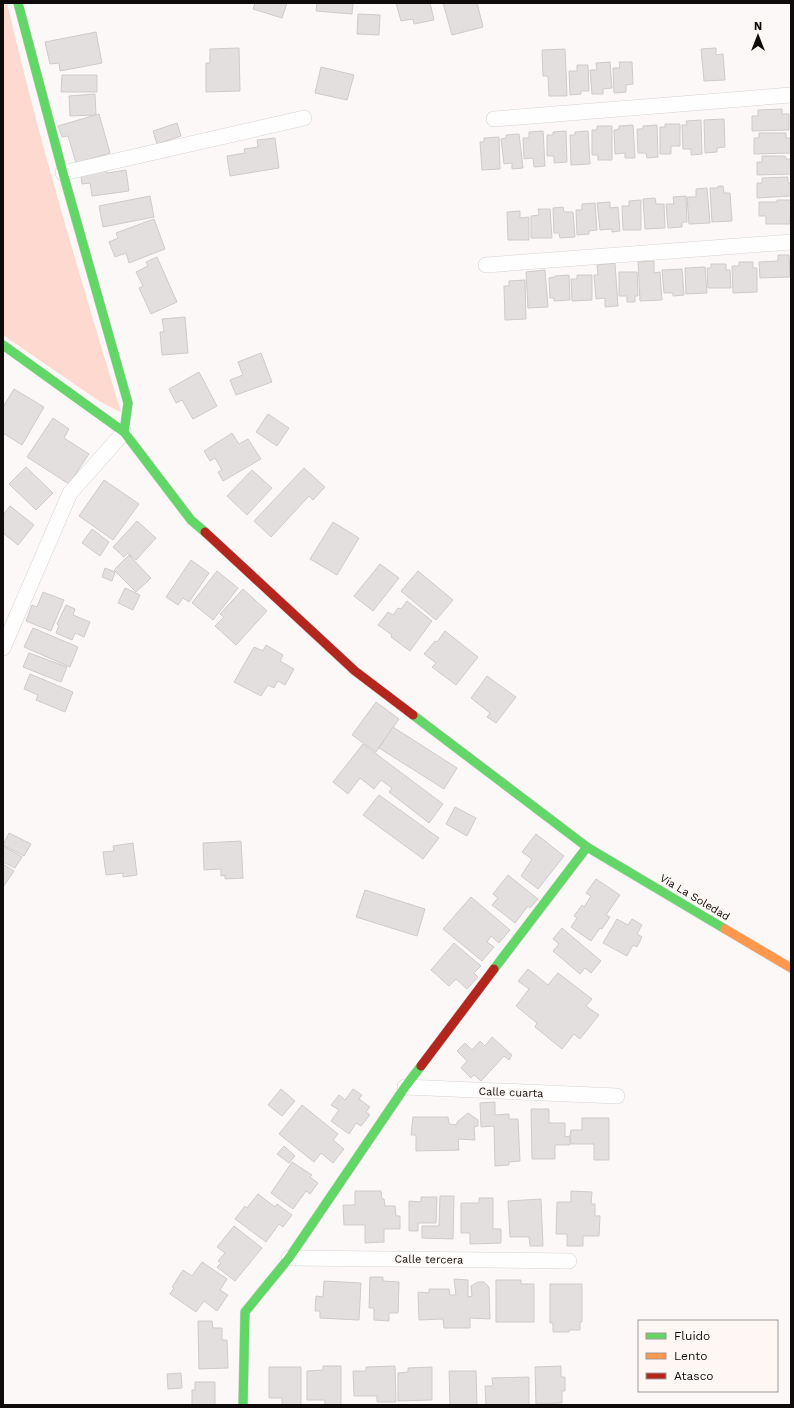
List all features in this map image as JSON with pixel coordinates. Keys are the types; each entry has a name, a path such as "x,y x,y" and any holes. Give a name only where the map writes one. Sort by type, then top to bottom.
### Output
{"street":[{"path":"3,648 70,493 124,432 128,403 63,173 18,3"},
{"path":"494,119 791,94"},
{"path":"63,173 304,118"},
{"path":"486,265 791,242"},
{"name":"Vía La Soledad","path":"3,345 124,432 191,520 355,671 587,847 791,968"},
{"path":"243,1405 245,1312 290,1258 405,1087 587,847"},
{"name":"Calle cuarta","path":"405,1087 617,1096"},
{"name":"Calle tercera","path":"290,1258 569,1261"}],"shaded area":[{"path":"3,3 7,3 46,157 75,260 121,412 102,403 3,335"}],"building":[{"path":"255,3 287,3 282,18 253,9"},
{"path":"317,3 353,3 352,14 316,11"},
{"path":"396,3 430,3 434,20 414,24 413,19 401,21"},
{"path":"443,3 477,3 483,27 452,35"},
{"path":"358,14 380,15 379,35 357,34"},
{"path":"96,32 102,63 60,71 59,63 50,64 45,42"},
{"path":"239,48 240,91 206,92 206,63 210,63 210,49"},
{"path":"716,48 716,55 723,54 725,80 704,81 701,49"},
{"path":"565,49 567,96 549,96 548,76 543,76 542,50"},
{"path":"610,62 612,88 603,89 603,94 592,94 590,70 597,70 596,63"},
{"path":"619,62 632,62 633,84 626,85 626,92 614,93 613,68 620,68"},
{"path":"577,65 588,65 589,91 581,91 581,94 570,95 569,71 577,71"},
{"path":"321,67 354,75 347,100 315,93"},
{"path":"62,75 97,75 97,92 61,92"},
{"path":"95,94 96,115 70,116 69,96"},
{"path":"782,109 782,114 789,114 789,130 752,131 752,116 758,116 758,110"},
{"path":"99,114 110,153 76,163 68,136 62,137 58,126"},
{"path":"724,119 725,147 717,148 717,152 705,153 704,120"},
{"path":"701,120 702,154 691,155 691,149 683,149 682,125 687,125 686,121"},
{"path":"177,123 181,136 157,144 153,131"},
{"path":"665,124 680,124 680,146 671,146 671,154 660,154 660,127 665,127"},
{"path":"633,125 635,158 625,158 625,153 615,154 614,130 619,129 619,126"},
{"path":"657,125 658,157 647,158 646,153 638,153 637,129 643,129 643,126"},
{"path":"597,126 612,126 612,160 598,160 598,155 592,155 592,130 597,130"},
{"path":"543,131 545,166 534,167 533,158 524,159 523,138 529,138 529,132"},
{"path":"566,131 567,162 554,163 554,156 547,156 547,135 553,135 553,132"},
{"path":"588,131 590,164 571,165 570,135 575,135 575,132"},
{"path":"759,133 786,133 786,138 791,138 791,153 754,154 754,138 759,138"},
{"path":"519,134 523,168 512,169 512,163 504,164 501,139 506,138 506,135"},
{"path":"499,137 500,169 482,170 480,142 484,142 484,138"},
{"path":"275,138 279,168 230,176 227,156 245,153 244,149 258,147 257,140"},
{"path":"762,156 785,156 786,159 791,159 791,174 757,175 757,162 762,162"},
{"path":"106,169 107,173 126,170 129,191 92,196 90,183 82,184 81,176"},
{"path":"788,177 788,183 791,183 791,196 757,198 757,183 762,183 762,178"},
{"path":"718,186 723,186 724,193 730,193 732,221 712,222 710,188 718,188"},
{"path":"707,188 710,223 689,224 687,197 696,197 696,189"},
{"path":"150,196 154,217 103,227 99,206"},
{"path":"686,196 687,222 682,222 682,227 668,228 666,204 674,204 673,197"},
{"path":"655,198 656,204 664,204 665,228 645,229 643,199"},
{"path":"641,200 641,230 623,230 622,206 629,206 629,201"},
{"path":"777,200 791,200 790,224 766,224 766,216 759,216 759,202 777,202"},
{"path":"610,202 610,208 618,207 620,231 612,232 612,229 600,230 597,203"},
{"path":"595,203 597,230 589,231 589,234 577,235 576,210 582,210 582,204"},
{"path":"563,207 564,212 573,212 575,237 560,238 559,233 554,233 553,208"},
{"path":"538,209 550,209 552,238 531,238 531,216 539,215"},
{"path":"520,211 520,218 529,217 529,240 508,240 507,212"},
{"path":"154,219 165,249 129,263 126,253 115,257 109,242 118,238 116,233"},
{"path":"778,255 789,255 790,277 760,278 759,262 778,261"},
{"path":"157,257 177,302 151,314 139,288 143,286 136,272 148,266 146,262"},
{"path":"654,261 654,273 660,272 662,300 640,301 638,262"},
{"path":"739,262 753,262 753,268 757,268 757,292 733,293 732,266 739,266"},
{"path":"615,263 618,306 605,307 605,298 596,299 594,275 598,275 597,265"},
{"path":"711,264 726,264 726,270 730,270 731,288 708,288 707,268 711,268"},
{"path":"705,267 707,293 686,294 685,268"},
{"path":"682,269 684,295 673,296 673,293 664,293 662,270"},
{"path":"545,270 548,307 528,308 526,272"},
{"path":"619,272 637,272 638,296 635,296 635,302 627,302 627,296 619,296"},
{"path":"569,275 570,300 554,301 554,298 550,298 549,278"},
{"path":"577,275 592,275 592,300 572,301 571,279 577,279"},
{"path":"525,280 526,319 505,320 504,286 509,286 509,281"},
{"path":"185,317 188,353 162,355 160,332 164,332 162,319"},
{"path":"261,353 272,382 236,395 230,380 243,375 238,362"},
{"path":"199,372 217,406 193,419 182,400 176,403 169,389"},
{"path":"14,389 44,407 22,445 3,433 3,407"},
{"path":"268,414 289,428 277,446 256,432"},
{"path":"53,418 69,429 64,438 89,454 69,484 27,457"},
{"path":"232,433 239,444 248,439 261,459 223,481 218,472 222,470 215,458 210,461 204,451"},
{"path":"26,467 53,493 36,510 9,484"},
{"path":"304,468 325,487 313,500 309,496 271,537 254,521"},
{"path":"252,470 272,488 247,515 227,496"},
{"path":"104,480 139,504 113,540 79,516"},
{"path":"10,506 34,525 18,545 3,533 3,515"},
{"path":"137,521 156,538 136,560 128,553 124,557 113,547"},
{"path":"333,522 359,538 337,575 310,559"},
{"path":"92,529 109,542 100,556 82,543"},
{"path":"129,555 151,578 136,592 114,570"},
{"path":"191,560 209,573 189,602 183,598 178,605 166,597"},
{"path":"380,564 399,578 373,611 354,596"},
{"path":"105,568 115,572 112,581 102,577"},
{"path":"217,571 238,588 213,620 192,603"},
{"path":"418,571 453,600 436,620 401,591"},
{"path":"125,588 140,595 133,610 118,603"},
{"path":"243,589 267,611 236,645 215,626 224,617 220,614"},
{"path":"43,592 64,600 51,631 26,621 32,605 37,607"},
{"path":"407,601 432,621 410,651 378,625 388,612 393,615 398,608 401,609"},
{"path":"66,605 75,609 73,615 90,622 84,637 75,633 72,640 56,633 59,625 57,624"},
{"path":"33,628 78,647 70,667 24,647"},
{"path":"445,631 478,657 456,685 432,667 436,663 424,654 435,641 437,642"},
{"path":"266,645 283,655 280,661 294,669 285,685 278,681 274,688 268,685 261,696 234,682 254,647 263,651"},
{"path":"29,653 67,667 61,682 23,667"},
{"path":"30,674 73,692 65,712 36,700 38,695 24,689"},
{"path":"487,676 516,697 496,723 487,717 490,713 471,698"},
{"path":"376,702 399,719 376,752 352,735"},
{"path":"393,727 457,768 444,789 379,748"},
{"path":"363,744 443,804 429,823 389,792 392,788 381,780 374,789 360,778 348,794 333,782"},
{"path":"379,795 439,838 423,859 363,815"},
{"path":"455,807 476,818 467,836 446,824"},
{"path":"9,833 31,844 24,856 3,845"},
{"path":"536,834 564,856 538,889 521,876 532,859 522,852"},
{"path":"241,841 243,878 225,879 225,875 221,876 221,869 204,870 203,843"},
{"path":"133,843 137,875 123,877 123,873 106,875 103,852 114,851 113,846"},
{"path":"3,846 22,857 15,868 3,862"},
{"path":"3,864 14,871 3,887"},
{"path":"508,875 538,899 530,908 528,906 515,923 492,905 498,898 493,894"},
{"path":"596,879 620,895 606,915 610,917 591,941 571,927 577,918 574,916 582,905 584,907 591,896 586,893"},
{"path":"365,890 425,909 417,936 356,917"},
{"path":"471,897 510,930 499,943 491,936 487,942 494,947 482,961 443,929"},
{"path":"617,919 628,925 632,919 642,925 637,934 642,937 637,947 633,945 627,956 603,943"},
{"path":"562,928 601,961 591,973 585,968 580,974 553,951 559,944 553,939"},
{"path":"454,943 481,966 474,973 478,977 467,989 456,979 449,986 431,970"},
{"path":"528,969 548,985 558,973 592,999 586,1006 599,1015 580,1039 574,1034 562,1049 535,1027 537,1023 516,1006 529,989 518,981"},
{"path":"492,1037 512,1055 509,1060 504,1056 481,1081 474,1075 471,1078 461,1068 467,1061 457,1051 465,1043 472,1050 480,1041 485,1046"},
{"path":"281,1089 295,1101 282,1116 268,1105"},
{"path":"353,1089 362,1095 359,1099 370,1107 366,1112 370,1115 361,1126 356,1123 349,1134 331,1121 339,1110 331,1105 339,1095 345,1100"},
{"path":"495,1102 495,1115 509,1114 509,1119 518,1119 520,1161 509,1162 509,1165 495,1166 494,1126 481,1127 480,1103"},
{"path":"302,1105 338,1134 333,1140 344,1149 333,1163 321,1153 314,1162 279,1134"},
{"path":"531,1109 549,1109 549,1123 565,1123 565,1137 570,1136 570,1145 555,1145 555,1159 532,1159"},
{"path":"468,1113 478,1120 478,1126 474,1127 475,1140 458,1139 459,1150 416,1151 416,1135 411,1135 413,1117 448,1117 449,1124 457,1125 457,1122"},
{"path":"582,1118 609,1118 609,1160 594,1160 594,1144 571,1144 571,1130 582,1130"},
{"path":"284,1146 295,1156 289,1163 277,1154"},
{"path":"292,1162 312,1175 310,1177 318,1183 310,1194 306,1191 293,1209 271,1193"},
{"path":"355,1191 381,1191 385,1206 395,1206 396,1216 400,1216 400,1229 384,1229 384,1242 365,1243 365,1225 344,1225 343,1205 355,1205"},
{"path":"571,1191 592,1192 591,1204 595,1204 595,1216 600,1216 599,1236 583,1236 583,1246 567,1246 567,1234 556,1234 557,1202 571,1202"},
{"path":"258,1194 275,1207 277,1204 292,1215 283,1227 279,1224 266,1242 235,1219 245,1206 247,1208"},
{"path":"440,1196 454,1196 453,1239 422,1238 422,1226 439,1226"},
{"path":"421,1197 437,1197 436,1223 418,1223 418,1231 409,1231 409,1201 421,1202"},
{"path":"479,1198 493,1198 493,1229 501,1229 501,1243 470,1244 470,1233 461,1233 461,1203 479,1203"},
{"path":"541,1199 543,1246 530,1246 529,1237 510,1237 508,1201"},
{"path":"234,1226 262,1248 235,1281 217,1267 221,1263 218,1261 225,1253 217,1247"},
{"path":"202,1262 227,1279 220,1290 228,1295 217,1311 204,1301 196,1312 170,1294 174,1288 172,1287 183,1270 192,1276"},
{"path":"370,1277 383,1277 383,1281 399,1282 398,1313 389,1313 389,1321 374,1320 374,1308 369,1308"},
{"path":"454,1279 468,1280 468,1297 472,1296 471,1286 478,1282 484,1282 489,1287 490,1319 470,1318 470,1328 444,1328 443,1319 419,1320 418,1292 429,1293 429,1289 449,1289 450,1295 456,1295"},
{"path":"496,1280 521,1280 521,1284 534,1284 534,1322 496,1322"},
{"path":"324,1281 361,1283 359,1320 320,1318 320,1311 315,1311 316,1296 323,1297"},
{"path":"550,1284 582,1284 582,1322 580,1322 580,1330 553,1332 553,1323 550,1323"},
{"path":"198,1321 212,1321 213,1328 222,1328 222,1340 227,1340 228,1368 199,1369"},
{"path":"323,1366 341,1366 341,1405 325,1405 325,1400 307,1400 307,1371 323,1370"},
{"path":"395,1366 396,1402 377,1402 377,1396 354,1396 353,1371 366,1371 366,1367"},
{"path":"561,1366 561,1377 565,1377 565,1391 562,1391 562,1403 536,1404 535,1367"},
{"path":"269,1367 301,1367 301,1405 282,1405 282,1398 269,1398"},
{"path":"432,1367 432,1400 398,1401 398,1373 408,1372 408,1368"},
{"path":"449,1371 476,1371 477,1405 450,1405"},
{"path":"181,1373 182,1388 168,1389 167,1374"},
{"path":"529,1377 529,1405 486,1405 485,1386 493,1386 492,1378"},
{"path":"195,1382 215,1382 215,1405 192,1405 192,1390 195,1390"}],"traffic: fast":[{"path":"18,3 63,173 128,403 124,432"},
{"path":"3,345 124,432 191,520 205,532"},
{"path":"413,715 587,847 725,929"},
{"path":"494,969 587,847"},
{"path":"243,1405 245,1312 289,1258 405,1087 421,1066"}],"traffic: slow":[{"path":"725,929 791,968"}],"traffic: jam":[{"path":"205,532 355,671 413,715"},
{"path":"421,1066 494,969"}]}
